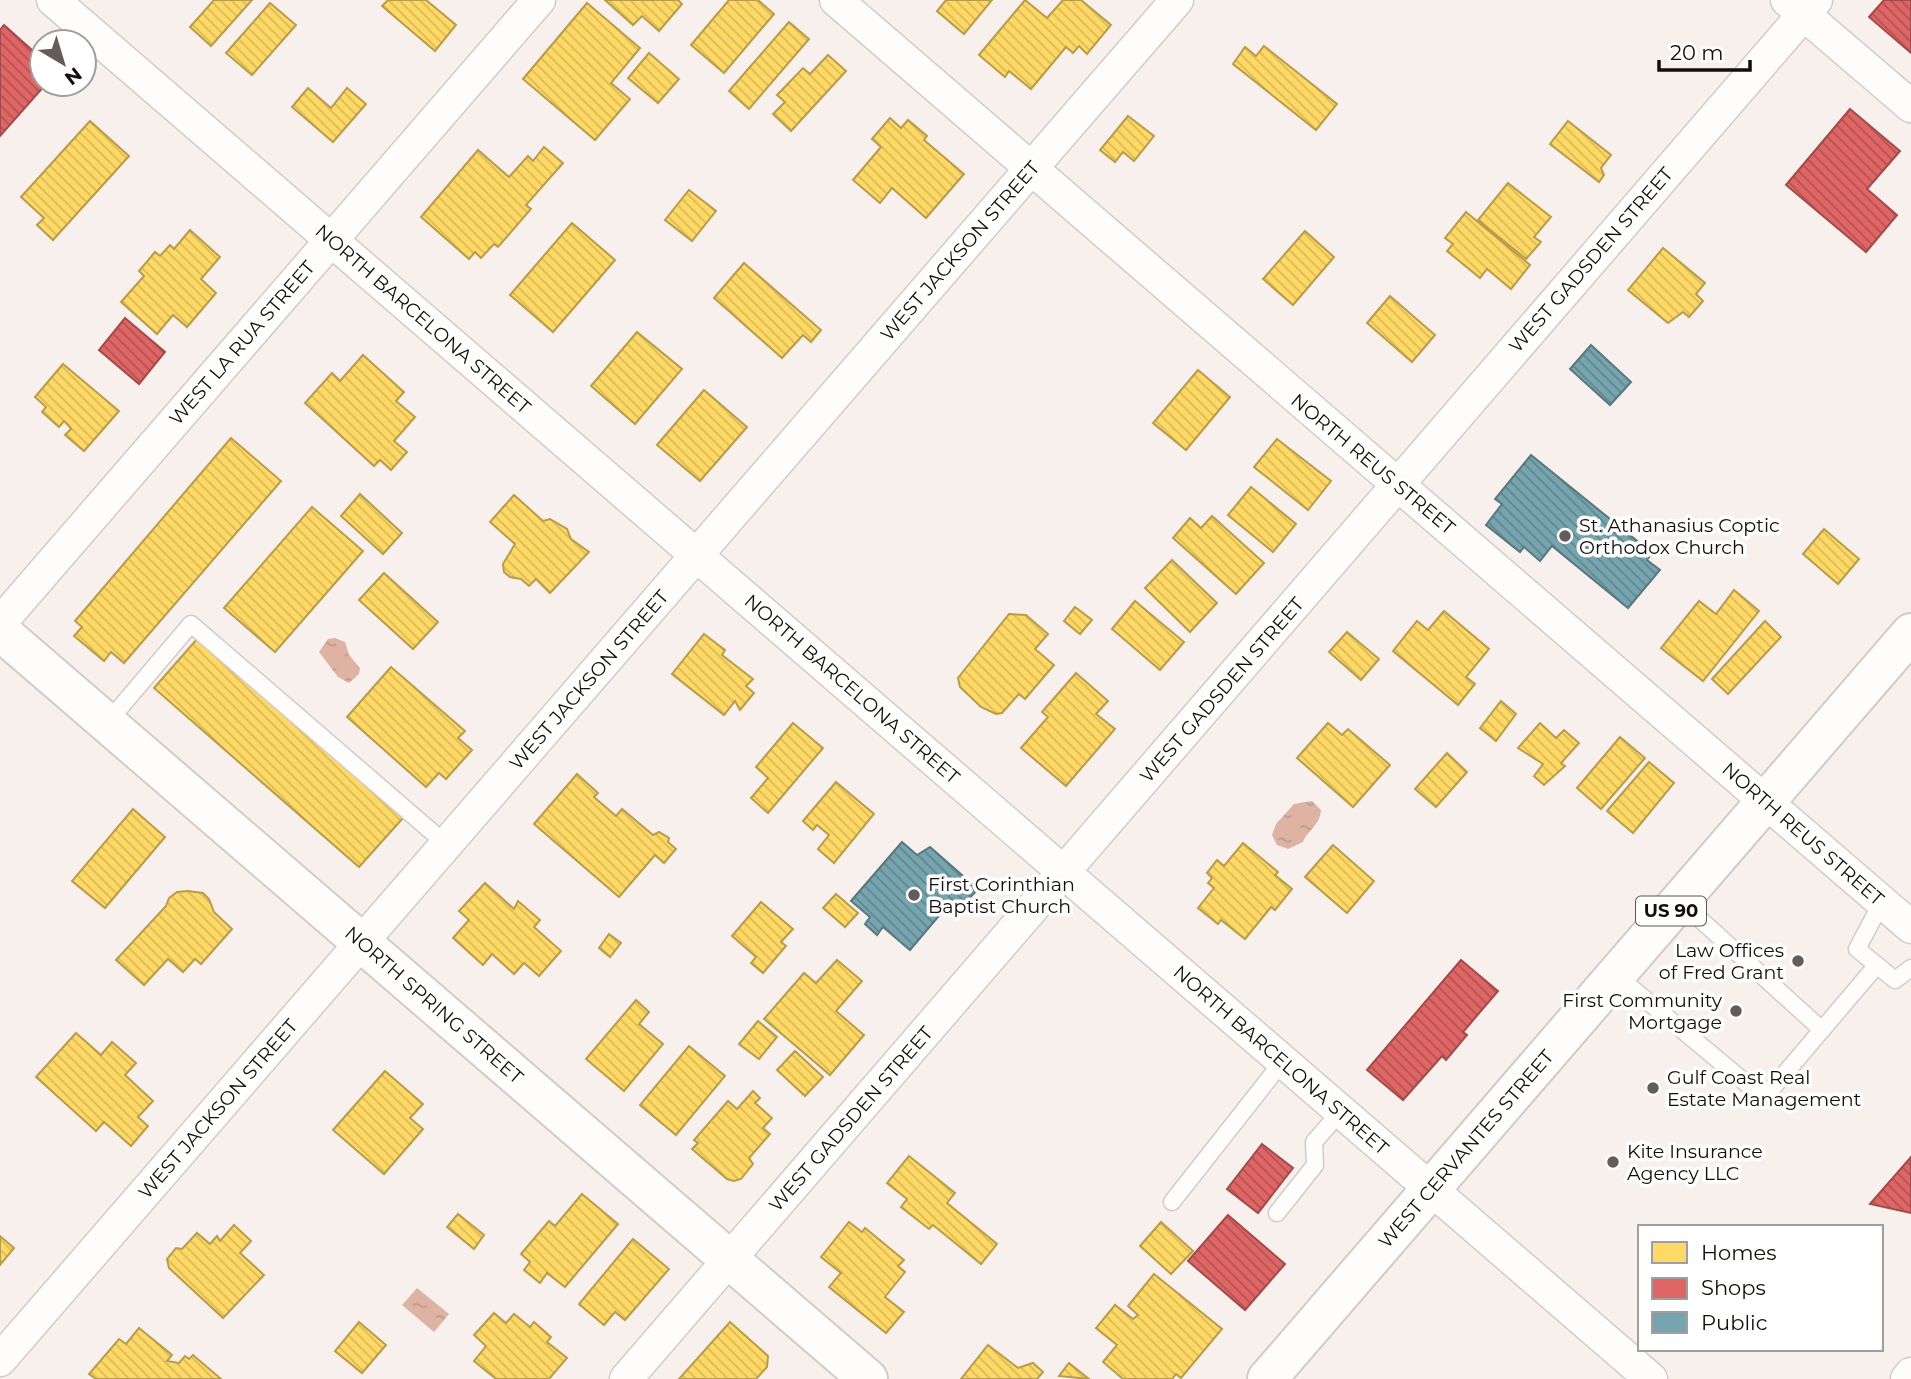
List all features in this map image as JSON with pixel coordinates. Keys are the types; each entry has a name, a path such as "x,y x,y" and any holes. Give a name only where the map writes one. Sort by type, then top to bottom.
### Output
{"street":[{"name":"NORTH BARCELONA STREET","path":"53,0 1651,1379"},
{"name":"WEST LA RUA STREET","path":"0,623 539,0"},
{"name":"NORTH REUS STREET","path":"836,0 1911,927"},
{"name":"WEST JACKSON STREET","path":"0,1360 1177,0"},
{"path":"1802,5 1911,106"},
{"name":"WEST GADSDEN STREET","path":"626,1379 1399,485 1802,5"},
{"name":"NORTH SPRING STREET","path":"0,631 868,1379"},
{"name":"WEST CERVANTES STREET","path":"1267,1379 1911,633"},
{"path":"1907,1379 1911,1374"}],"lane":[{"path":"107,723 191,624 446,844"},
{"path":"1681,901 1822,1030"},
{"path":"1882,901 1857,949 1895,980 1911,968"},
{"path":"1616,975 1764,1098 1878,965"},
{"path":"1172,1202 1283,1061"},
{"path":"1277,1213 1315,1165 1314,1142 1341,1111"}],"water":[{"path":"335,638 345,642 349,655 360,668 359,674 349,683 338,677 319,652 328,639"},
{"path":"1312,801 1321,810 1320,815 1303,842 1288,849 1277,845 1272,835 1276,824 1294,804"},
{"path":"417,1288 449,1314 434,1332 402,1305"}],"building: Homes":[{"path":"214,0 252,0 211,46 190,27"},
{"path":"388,0 426,0 456,25 435,51 382,6"},
{"path":"605,0 678,0 682,4 659,31 642,16 633,25"},
{"path":"729,0 758,0 774,14 724,73 691,45"},
{"path":"946,0 992,0 964,34 937,11"},
{"path":"1025,0 1047,18 1063,0 1081,0 1111,25 1087,54 1079,46 1073,53 1066,47 1031,89 1009,71 1005,77 979,55"},
{"path":"270,3 296,25 252,75 226,53"},
{"path":"587,3 640,48 611,83 630,99 595,140 523,79"},
{"path":"789,22 809,39 749,109 729,91"},
{"path":"1264,46 1337,104 1316,130 1233,64 1245,47 1256,56"},
{"path":"649,53 679,79 658,103 628,78"},
{"path":"828,55 846,71 791,131 773,114 785,102 777,95 803,68 810,74"},
{"path":"308,88 331,108 347,88 366,104 333,142 292,107"},
{"path":"1128,116 1154,136 1134,161 1123,152 1115,162 1100,150"},
{"path":"890,118 901,128 908,120 927,136 924,140 964,174 926,218 892,188 880,203 853,180 881,147 872,139"},
{"path":"90,121 129,156 53,240 37,225 44,218 21,197"},
{"path":"1568,121 1611,155 1601,168 1604,175 1599,182 1550,144"},
{"path":"544,147 563,163 526,205 531,209 498,247 494,244 481,258 475,252 469,259 421,217 478,150 509,177 528,156 533,161"},
{"path":"1508,183 1551,217 1534,237 1541,242 1526,259 1478,220"},
{"path":"689,190 716,211 692,241 665,220"},
{"path":"1466,212 1530,265 1511,289 1487,269 1480,278 1447,251 1453,244 1445,238"},
{"path":"572,223 615,260 553,332 510,295"},
{"path":"190,230 220,257 201,279 216,293 187,327 173,315 157,334 121,302 144,276 139,271 155,252 160,256 170,245 174,249"},
{"path":"1305,231 1334,257 1293,305 1263,279"},
{"path":"1663,248 1705,283 1696,294 1703,301 1689,317 1683,312 1668,323 1628,290"},
{"path":"744,263 821,330 811,342 803,335 782,358 714,298"},
{"path":"1390,296 1435,335 1412,362 1367,323"},
{"path":"637,332 682,369 635,424 591,386"},
{"path":"363,355 404,392 396,401 415,417 394,441 407,452 391,470 380,460 374,466 305,403 332,373 340,381"},
{"path":"63,364 119,411 84,451 65,435 71,429 68,425 64,421 59,427 42,412 46,407 35,397"},
{"path":"1198,370 1230,397 1186,450 1153,423"},
{"path":"704,390 747,427 700,481 657,445"},
{"path":"231,438 281,481 124,663 111,652 104,661 74,636 82,627 75,621"},
{"path":"1277,439 1331,481 1308,510 1254,467"},
{"path":"1251,487 1296,524 1273,552 1228,515"},
{"path":"360,494 402,533 383,554 341,516"},
{"path":"514,495 543,521 550,519 567,529 571,539 589,552 550,593 536,579 529,586 521,579 510,577 504,572 503,564 515,544 490,522"},
{"path":"312,507 363,551 275,652 224,608"},
{"path":"1212,516 1264,563 1236,594 1173,538 1190,518 1201,528"},
{"path":"1824,529 1859,559 1838,584 1803,554"},
{"path":"1172,560 1217,603 1190,632 1145,588"},
{"path":"384,573 438,622 413,649 359,600"},
{"path":"1734,590 1759,611 1703,681 1661,648 1699,601 1716,614"},
{"path":"1135,601 1184,642 1160,670 1112,629"},
{"path":"1075,607 1092,620 1080,634 1064,621"},
{"path":"1444,611 1489,649 1466,677 1475,684 1458,705 1393,651 1417,621 1428,630"},
{"path":"1009,614 1026,615 1048,634 1035,649 1054,665 1025,699 1019,694 1002,713 996,714 981,707 960,687 958,678"},
{"path":"1765,621 1781,637 1728,694 1712,679"},
{"path":"1347,632 1379,659 1361,680 1329,652"},
{"path":"704,634 725,650 722,655 753,679 746,686 754,693 740,710 735,701 724,715 672,674"},
{"path":"198,638 403,818 359,867 154,688"},
{"path":"391,667 465,731 458,738 472,750 446,779 439,773 426,787 347,717"},
{"path":"1076,673 1108,701 1096,714 1115,729 1066,786 1021,748 1048,717 1042,712"},
{"path":"1501,701 1516,714 1496,741 1480,728"},
{"path":"793,723 823,748 768,813 751,798 768,778 756,767"},
{"path":"1328,723 1342,735 1348,729 1390,765 1353,807 1297,758"},
{"path":"1540,723 1556,738 1564,730 1579,743 1561,763 1565,766 1544,785 1534,776 1543,764 1518,748"},
{"path":"1620,737 1645,758 1601,809 1577,788"},
{"path":"1447,753 1467,772 1436,807 1415,789"},
{"path":"1649,762 1674,783 1633,833 1607,811"},
{"path":"577,774 598,793 594,797 616,816 622,809 653,835 659,832 669,838 668,842 676,849 664,863 655,855 619,897 534,824"},
{"path":"836,782 874,814 834,863 818,849 829,835 817,825 813,830 803,821"},
{"path":"133,809 165,837 105,908 72,881"},
{"path":"1243,843 1278,872 1275,875 1292,889 1275,910 1271,907 1245,939 1221,920 1218,924 1198,908 1214,888 1208,883 1212,878 1207,873 1217,860 1224,866"},
{"path":"1333,845 1374,881 1347,913 1305,877"},
{"path":"485,883 514,909 518,901 540,920 534,927 561,951 539,976 524,963 514,974 492,954 483,965 453,938 469,920 459,911"},
{"path":"177,892 203,893 209,899 214,912 232,929 201,964 195,959 183,972 168,959 144,985 116,960 166,906 169,898"},
{"path":"836,894 858,913 845,927 823,908"},
{"path":"761,902 793,929 781,942 786,946 763,973 751,963 756,957 732,936"},
{"path":"609,934 621,943 610,957 599,948"},
{"path":"837,960 862,981 836,1011 864,1035 830,1075 764,1019 804,973 816,983"},
{"path":"636,1000 649,1012 639,1024 663,1044 624,1091 586,1059"},
{"path":"758,1021 777,1037 759,1059 739,1044"},
{"path":"76,1033 101,1055 112,1042 136,1063 125,1075 153,1101 138,1117 148,1126 131,1146 104,1122 96,1131 36,1077"},
{"path":"689,1046 725,1076 676,1135 640,1105"},
{"path":"795,1051 823,1077 805,1096 777,1070"},
{"path":"385,1071 423,1104 410,1118 423,1129 384,1174 333,1130"},
{"path":"753,1091 760,1098 755,1103 772,1118 763,1128 770,1134 749,1158 753,1164 741,1179 734,1181 727,1179 692,1149 698,1143 694,1140 728,1101 737,1109"},
{"path":"909,1156 955,1193 947,1203 997,1244 981,1264 933,1225 929,1229 901,1207 907,1199 887,1183"},
{"path":"582,1194 618,1224 565,1287 547,1273 540,1283 524,1270 530,1262 521,1254 549,1221 555,1226"},
{"path":"458,1214 484,1235 474,1249 447,1227"},
{"path":"849,1222 862,1232 865,1228 904,1260 898,1266 905,1272 885,1297 904,1312 886,1333 829,1287 841,1273 821,1257"},
{"path":"1161,1222 1193,1251 1171,1274 1140,1246"},
{"path":"234,1225 251,1241 240,1253 264,1275 223,1318 169,1268 167,1259 176,1248 182,1249 197,1233 210,1244 217,1236 220,1241"},
{"path":"0,1236 14,1248 0,1265"},
{"path":"633,1239 669,1269 625,1320 615,1312 604,1325 579,1304"},
{"path":"1154,1274 1222,1329 1181,1378 1176,1374 1172,1379 1123,1379 1103,1362 1117,1345 1096,1328 1115,1305 1133,1319 1138,1315 1128,1306"},
{"path":"494,1313 506,1323 514,1314 530,1327 534,1322 551,1337 547,1342 567,1358 549,1379 496,1379 474,1361 486,1346 474,1335"},
{"path":"359,1322 386,1345 362,1373 335,1351"},
{"path":"730,1322 768,1356 767,1367 756,1379 679,1379"},
{"path":"139,1328 172,1355 167,1361 179,1363 185,1356 189,1359 193,1355 221,1379 96,1379 89,1374 119,1339 126,1344"},
{"path":"988,1345 1018,1368 1033,1363 1043,1372 1037,1379 961,1379"},
{"path":"1069,1363 1089,1379 1059,1376"}],"building: Shops":[{"path":"1884,0 1911,0 1911,53 1869,17"},
{"path":"4,25 28,46 28,98 34,98 0,136 0,30"},
{"path":"1850,109 1900,151 1867,189 1897,215 1866,252 1786,185"},
{"path":"125,318 165,352 139,384 99,350"},
{"path":"1461,960 1498,991 1463,1032 1467,1035 1446,1060 1442,1056 1403,1100 1367,1070"},
{"path":"1262,1144 1293,1168 1258,1213 1227,1189"},
{"path":"1911,1157 1911,1213 1870,1204"},
{"path":"1228,1215 1285,1264 1245,1310 1188,1261"}],"building: Public":[{"path":"1591,345 1631,382 1610,405 1570,369"},
{"name":"St. Athanasius Coptic Orthodox Church","path":"1531,455 1652,553 1647,560 1660,570 1628,608 1552,546 1540,561 1524,547 1520,552 1486,525 1502,504 1495,499"},
{"name":"First Corinthian Baptist Church","path":"902,842 917,855 930,847 978,889 962,906 956,902 948,905 910,950 883,927 877,935 865,924 870,917 851,901"}],"place":[{"name":"St. Athanasius Coptic Orthodox Church","path":"1565,536"},
{"name":"First Corinthian Baptist Church","path":"914,895"},
{"name":"Law Offices of Fred Grant","path":"1798,961"},
{"name":"First Community Mortgage","path":"1736,1011"},
{"name":"Gulf Coast Real Estate Management","path":"1653,1088"},
{"name":"Kite Insurance Agency LLC","path":"1613,1162"}]}
